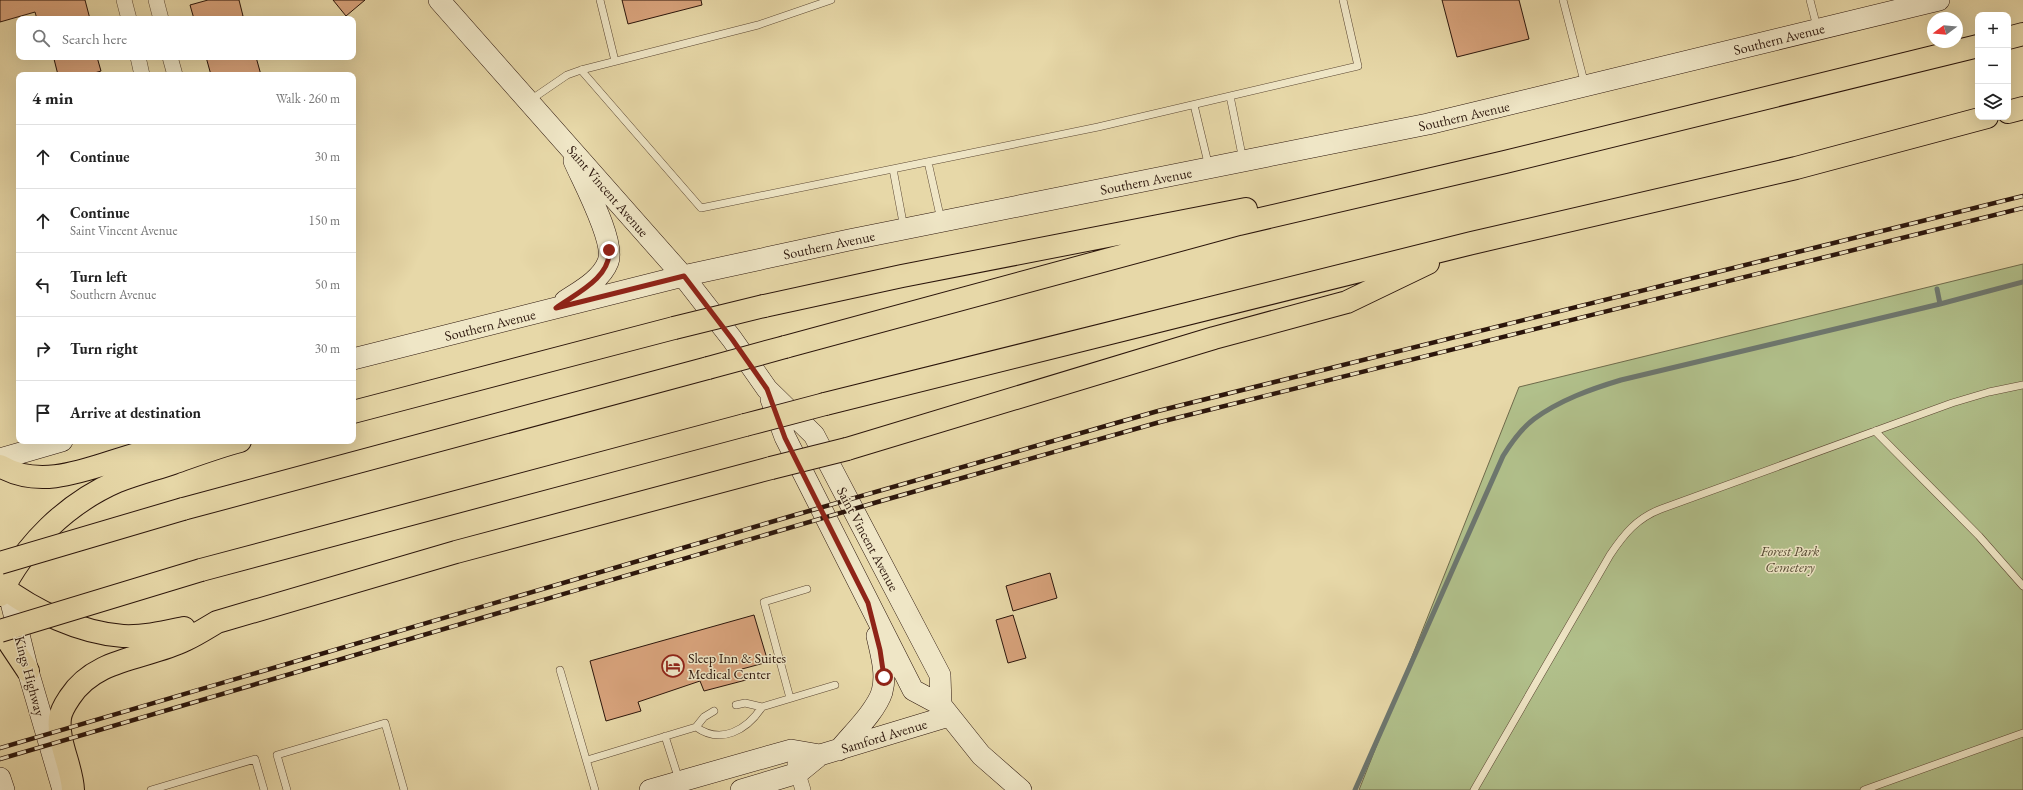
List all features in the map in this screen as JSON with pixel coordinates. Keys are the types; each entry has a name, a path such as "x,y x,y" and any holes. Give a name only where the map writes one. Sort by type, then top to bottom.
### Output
{"highway":[{"path":"2011,37 2023,34"},
{"path":"0,561 183,509 1239,224 1505,162 1975,47"},
{"path":"2011,111 2023,108"},
{"path":"28,671 8,641 0,632 201,570 825,404 1472,243 1796,168 1976,120"},
{"path":"356,411 674,328 764,306 902,276 1150,226 1463,168 1505,162"},
{"path":"228,444 212,448 118,481 82,500 64,514 32,546 3,588 42,611 90,631 125,636 162,633 217,622 456,552 847,449 1214,338 1347,302 1472,243"},
{"path":"0,466 12,472 37,478 82,470 162,448 212,448"},
{"path":"73,790 60,724 62,710 75,689 84,680 107,667 185,641 217,622"}],"street":[{"path":"124,0 128,16"},
{"path":"156,0 160,16"},
{"name":"Saint Vincent Avenue","path":"439,0 684,276 732,339 767,389 814,435 940,674 945,711"},
{"name":"Southern Avenue","path":"356,358 684,276 941,221 1406,129 1939,0"},
{"path":"139,60 141,72"},
{"path":"171,60 174,72"},
{"path":"556,308 595,280 608,263 610,256 608,242 600,220 566,143"},
{"name":"Saint Vincent Avenue","path":"767,389 785,438 913,690 945,711 981,755 1021,790"},
{"path":"0,459 52,444"},
{"name":"Kings Highway","path":"0,561 3,588 62,790"},
{"path":"829,752 872,708 883,687 883,665 868,603"},
{"name":"Samford Avenue","path":"650,790 791,750 829,752 945,711"},
{"path":"791,750 800,782"},
{"name":"Samford Avenue","path":"741,790 800,782 829,752"},
{"path":"0,779 4,790"}],"lane":[{"path":"600,0 616,61"},
{"path":"529,101 567,74 758,25 831,0"},
{"path":"581,70 701,208 1098,128 1358,66 1343,0"},
{"path":"1563,0 1586,86"},
{"path":"1810,0 1818,30"},
{"path":"1230,96 1244,162"},
{"path":"1194,105 1209,168"},
{"path":"928,162 941,221"},
{"path":"893,169 904,229"},
{"path":"1474,790 1610,555 1632,526 1649,513 1971,397 2023,385"},
{"path":"1875,431 1979,536 2023,586"},
{"path":"790,698 764,602 807,589"},
{"path":"560,670 595,790"},
{"path":"736,705 745,703 762,707 835,685"},
{"path":"696,727 706,734 720,735 741,730 754,720 762,707"},
{"path":"587,760 696,727 704,717 714,712"},
{"path":"284,789 277,755 385,723 404,790"},
{"path":"1864,790 2023,733"},
{"path":"665,736 679,782"},
{"path":"151,790 255,759 264,790"}],"green space":[{"name":"Forest Park Cemetery","path":"2023,264 2023,790 1359,790 1519,387"}],"building":[{"path":"0,0 85,0 89,16 36,16 35,12 16,16 16,17 0,22"},
{"path":"208,0 239,0 243,16 193,16 190,5"},
{"path":"333,0 365,0 346,16"},
{"path":"622,0 701,0 702,5 628,24"},
{"path":"1442,0 1519,0 1529,39 1457,57"},
{"path":"54,60 98,60 101,71 98,72 57,72"},
{"path":"207,60 257,60 260,72 210,72"},
{"path":"1050,573 1057,598 1013,611 1006,586"},
{"name":"Sleep Inn & Suites Medical Center","path":"754,615 768,662 742,669 746,680 704,691 700,681 638,702 641,711 606,721 590,661"},
{"path":"1013,615 1026,658 1008,663 996,620"}],"waterway":[{"path":"1355,790 1503,456 1517,436 1534,419 1554,406 1576,396 1621,380 1940,304 2023,282"},
{"path":"1937,289 1940,304"}],"railway":[{"path":"0,748 795,515 1158,411 2023,196"},
{"path":"0,759 881,501 1160,422 2023,208"}],"place":[{"name":"Sleep Inn & Suites Medical Center","path":"673,666"}],"route":[{"path":"609,250 610,256 608,263 595,280 556,308 684,276 732,339 767,389 785,438 868,603 880,650 884,677"}]}
